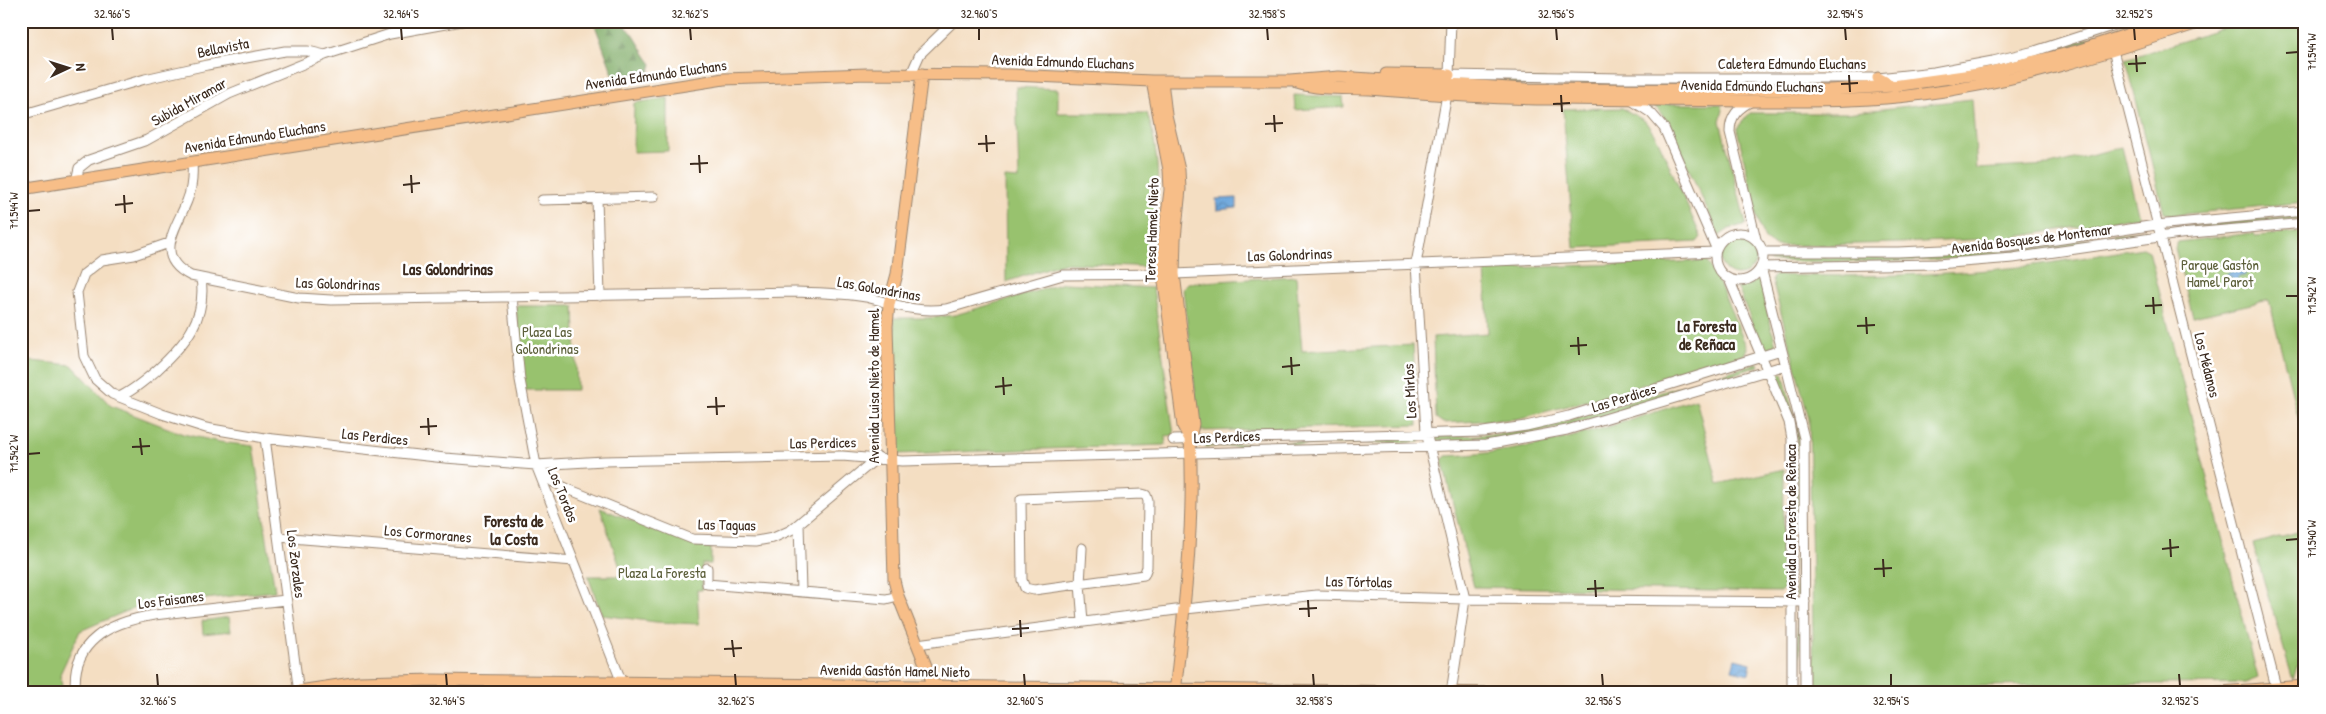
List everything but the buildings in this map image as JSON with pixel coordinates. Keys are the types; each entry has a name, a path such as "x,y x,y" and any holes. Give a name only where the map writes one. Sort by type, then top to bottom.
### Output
{"main road":[{"name":"Avenida Edmundo Eluchans","path":"1290,81 1317,87 1448,86 1525,89 1695,84 1829,90 1893,86 1955,78 2016,66 2076,51 2169,21"},
{"name":"Avenida Edmundo Eluchans","path":"25,189 696,82 788,76 916,74 1157,81 1290,81 1327,77 1352,78 1377,74 1448,86 1631,100 1843,102 1917,95 2016,78 2113,50 2198,22"},
{"name":"Avenida Luisa Nieto de Hamel","path":"916,74 897,274 889,304 886,340 883,458 892,572 898,596 936,690"},
{"path":"1878,78 1917,95"},
{"name":"Teresa Hamel Nieto","path":"1157,81 1180,179 1169,274 1193,424 1190,439 1185,609 1176,691"},
{"path":"1687,100 1695,84"},
{"name":"Avenida Gastón Hamel Nieto","path":"286,693 359,682 399,680 624,688 1505,693"},
{"path":"2206,693 2276,687 2296,690 2305,686"},
{"path":"382,693 494,693"}],"street":[{"name":"Bellavista","path":"21,115 145,79 208,65 285,52 308,51 325,55 390,34 462,21"},
{"path":"916,74 920,54 954,21"},
{"name":"Los Mirlos","path":"1451,21 1448,86 1416,264 1426,432 1465,599 1452,692"},
{"name":"Caletera Edmundo Eluchans","path":"1695,84 1878,78 1934,72 1993,61 2044,48 2127,21"},
{"name":"Los Médanos","path":"2113,50 2156,225 2276,687"},
{"name":"Subida Miramar","path":"76,181 79,168 89,160 147,140 229,94 325,55"},
{"name":"Avenida La Foresta de Reñaca","path":"1631,100 1651,113 1664,128 1716,250 1717,268 1729,280 1788,422 1792,439 1792,693"},
{"path":"1752,100 1737,111 1731,121 1730,132 1756,240 1763,252"},
{"path":"169,244 171,233 187,202 192,183 192,162"},
{"path":"542,200 654,197"},
{"path":"597,199 600,296"},
{"name":"Avenida Bosques de Montemar","path":"1763,252 1898,252 2009,247 2156,225 2305,211"},
{"name":"Avenida Bosques de Montemar","path":"1761,267 1937,264 2013,258 2159,236 2305,223"},
{"path":"1716,250 1726,236 1734,233 1742,233 1756,240"},
{"name":"Las Golondrinas","path":"169,244 180,268 191,276 299,298 331,300 801,292 853,296 920,310 946,309 1056,276 1169,274 1716,250"},
{"name":"Las Perdices","path":"169,244 134,255 98,262 84,274 78,285 78,308 87,364 100,385 120,397 206,428 265,438 444,458 536,465 604,461 883,458 1486,445 1544,436 1786,365"},
{"name":"Avenida La Foresta de Reñaca","path":"1763,252 1761,267 1803,430 1805,449 1805,693"},
{"path":"1729,280 1747,280 1758,273 1761,267"},
{"path":"120,397 130,392 167,361 192,333 202,300 201,278"},
{"name":"Los Tordos","path":"512,297 520,380 536,465 624,688"},
{"name":"Las Perdices","path":"1173,440 1483,432 1548,421 1782,350"},
{"name":"Los Zorzales","path":"265,438 299,692"},
{"name":"Las Taguas","path":"536,465 552,482 560,486 692,539 765,540 782,534 799,524 883,458"},
{"path":"1144,494 1148,501 1147,567 1144,575 1080,584 1034,590 1025,588 1022,580 1021,500 1144,494"},
{"path":"799,524 801,592"},
{"name":"Los Cormoranes","path":"279,536 574,561"},
{"path":"1082,548 1080,584 1083,622"},
{"path":"707,568 707,584 886,599 898,596"},
{"name":"Las Tórtolas","path":"917,644 1185,609 1317,595 1465,599 1805,602"},
{"name":"Los Faisanes","path":"76,693 75,675 82,653 92,640 112,627 134,618 154,614 286,600"}],"green space":[{"path":"598,21 620,24 627,28 652,64 650,71 615,77 596,28"},
{"path":"2142,21 2153,21 2017,63 1934,75 2038,54"},
{"path":"2247,21 2305,21 2305,202 2175,215 2164,213 2126,59"},
{"path":"1383,77 1689,82 1690,83 1515,85"},
{"path":"1016,87 1058,89 1058,113 1147,113 1156,152 1158,190 1153,267 1063,263 1006,282 1005,178 1019,179"},
{"path":"1294,95 1343,97 1344,107 1295,110"},
{"path":"668,98 668,151 633,152 634,103"},
{"path":"1972,99 1977,169 2050,165 2122,147 2139,217 2009,238 1775,246 1765,239 1759,226 1737,128 1750,113 1846,113"},
{"path":"1653,104 1721,104 1723,110 1720,121 1746,224 1729,229 1719,236 1668,122"},
{"path":"1622,108 1645,121 1658,140 1701,237 1697,242 1574,248 1563,109"},
{"path":"2305,215 2305,219 2169,230 2169,228"},
{"path":"2146,230 2146,234 2056,249 1994,256 1866,262 1770,261 1768,258 1770,256 1857,258 1973,254 2038,247"},
{"name":"Parque Gastón Hamel Parot","path":"2305,232 2305,445 2269,300 2193,317 2175,248 2178,242 2254,233 2255,236"},
{"path":"1738,239 1745,240 1751,244 1755,250 1755,264 1751,270 1745,274 1738,275 1731,274 1725,270 1721,264 1720,257 1721,250 1725,244 1731,240"},
{"path":"2143,248 2149,251 2258,678 2245,683 1814,688 1809,419 1772,279 1775,275 1897,275 1989,270 2035,265"},
{"path":"1707,261 1719,283 1747,348 1744,355 1587,401 1517,419 1443,423 1436,418 1433,337 1488,333 1485,269"},
{"path":"1296,276 1302,351 1413,345 1418,425 1200,431 1183,289 1188,283"},
{"path":"1759,278 1776,345 1763,350 1737,286 1748,286"},
{"path":"1064,283 1153,288 1174,435 1166,436 1165,445 895,454 894,318 928,318 955,315"},
{"name":"Plaza Las Golondrinas","path":"516,306 574,306 577,390 523,390"},
{"path":"21,360 72,365 111,406 183,434 220,442 253,446 275,591 136,607 80,631 60,674 63,693 21,693"},
{"path":"1758,363 1759,366 1603,416 1539,432 1489,440 1435,441 1433,439 1435,437 1505,434 1556,424"},
{"path":"1783,373 1800,440 1799,597 1796,596 1797,438 1775,375"},
{"path":"1696,399 1718,484 1784,469 1783,589 1780,592 1474,587 1442,460 1446,456 1512,450 1543,444 1604,428"},
{"path":"1421,438 1420,442 1205,447 1203,445"},
{"name":"Plaza La Foresta","path":"600,508 692,544 711,547 711,564 702,564 702,590 697,590 699,624 656,622 602,615 588,576 623,576"},
{"path":"2305,530 2305,639 2293,680 2253,544"},
{"path":"1798,607 1800,608 1800,671 1797,671"},
{"path":"229,617 231,631 203,634 202,621"},
{"path":"409,684 613,687 614,690 410,688 314,693 362,686"},
{"path":"634,687 926,691 926,693 635,692"}],"water":[{"path":"1237,198 1237,208 1217,210 1216,199"},
{"path":"2235,261 2239,265 2243,262 2242,268 2246,275 2238,277 2235,284 2231,276 2225,276 2230,271 2240,272 2240,267 2233,268 2232,262"},
{"path":"1735,659 1751,663 1749,674 1732,670"}],"district":[{"name":"Las Golondrinas","path":"448,269"},
{"name":"La Foresta de Reñaca","path":"1707,335"},
{"name":"Foresta de la Costa","path":"514,530"}]}
